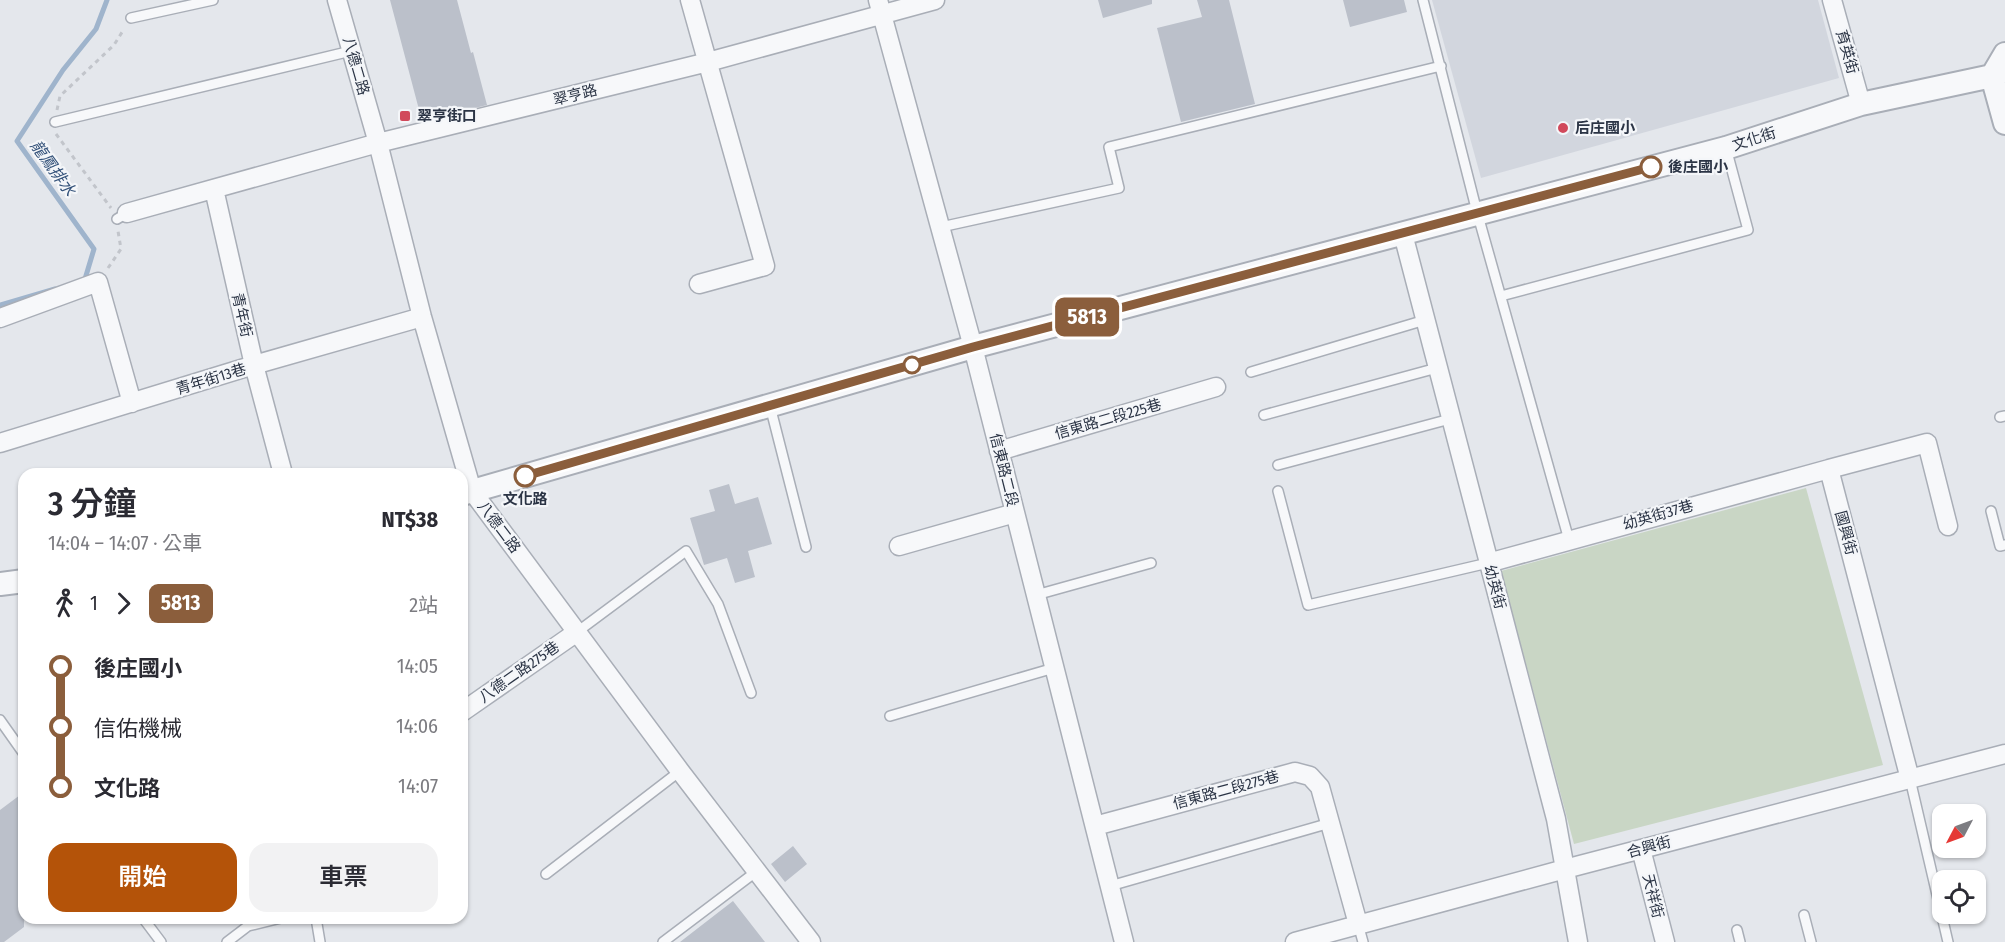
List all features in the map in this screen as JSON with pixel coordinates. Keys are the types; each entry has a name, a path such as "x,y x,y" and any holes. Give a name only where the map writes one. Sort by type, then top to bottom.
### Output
{"street":[{"name":"八德二路","path":"337,0 378,143 461,468"},
{"path":"690,0 765,266 699,284"},
{"name":"翠亨路","path":"122,216 378,143 708,62 880,7 935,0"},
{"name":"育英街","path":"1833,0 1861,104"},
{"name":"信東路二段","path":"880,7 973,347 1124,942"},
{"path":"2005,54 1999,73 2005,123"},
{"name":"文化街","path":"468,493 973,347 1726,148 1861,104 1999,73"},
{"name":"青年街","path":"214,189 254,365 281,468"},
{"name":"幼英街","path":"1403,234 1556,819 1578,942"},
{"path":"0,318 99,282 132,403"},
{"name":"青年街13巷","path":"0,443 254,365 422,317"},
{"name":"信東路二段225巷","path":"999,451 1216,387"},
{"path":"1829,469 1927,443 1948,526"},
{"name":"幼英街37巷","path":"1488,562 1829,469"},
{"name":"國興街","path":"1829,469 1910,779"},
{"name":"八德二路","path":"468,494 577,632 811,942"},
{"path":"899,546 1015,513"},
{"path":"0,584 18,582"},
{"name":"八德二路275巷","path":"468,708 577,632"},
{"name":"合興街","path":"1294,942 1361,933 1565,869 2005,754"},
{"name":"信東路二段275巷","path":"1095,826 1295,772 1310,776 1320,787 1361,933"},
{"name":"天祥街","path":"1641,849 1665,942"}],"lane":[{"path":"131,18 213,0"},
{"path":"1423,0 1477,212 1569,540"},
{"path":"55,122 351,51"},
{"path":"940,226 1119,188 1109,147 1441,66"},
{"path":"1501,296 1748,230 1726,148"},
{"path":"1251,372 1425,320"},
{"path":"1264,415 1437,368"},
{"path":"770,406 806,547"},
{"path":"1278,465 1450,419"},
{"path":"1278,491 1308,605 1488,562"},
{"path":"1991,510 2000,546 2005,545"},
{"path":"577,632 686,551 718,604 751,693"},
{"path":"1036,595 1151,563"},
{"path":"890,716 1054,668"},
{"path":"0,720 18,746"},
{"path":"546,874 680,771"},
{"path":"1910,779 1947,942"},
{"path":"1110,886 1330,823"},
{"path":"663,942 757,871"},
{"path":"1804,915 1810,942"},
{"path":"148,924 158,941"},
{"path":"227,942 248,926 256,924"},
{"path":"317,924 320,942"},
{"path":"1737,930 1740,942"}],"path":[{"path":"99,282 121,249 122,216 116,216 54,130 60,96 114,45 131,18"}],"shaded area":[{"name":"后庄國小","path":"1432,0 1818,0 1839,78 1481,178"}],"green space":[{"path":"1806,488 1883,765 1574,844 1501,571"}],"building":[{"path":"390,0 457,0 487,105 422,121"},
{"path":"1098,0 1152,0 1152,4 1103,18"},
{"path":"1197,0 1229,0 1255,104 1181,122 1157,28 1202,17"},
{"path":"1343,0 1404,0 1407,12 1350,27"},
{"path":"729,484 735,504 758,497 772,544 748,551 755,577 735,583 727,558 704,565 690,518 715,511 709,490"},
{"path":"18,796 18,924 24,924 24,927 4,942 0,942 0,810"},
{"path":"793,846 807,864 785,882 771,864"},
{"path":"733,901 765,942 680,942"}],"waterway":[{"name":"龍鳳排水","path":"81,281 85,279 94,249 17,141 63,70 96,29 107,0"},
{"name":"龍鳳排水","path":"0,305 55,289"}],"bus line":[{"name":"5813","path":"525,476 973,347 1651,167"}],"place":[{"name":"翠亨街口","path":"405,116"},
{"name":"后庄國小","path":"1563,128"},
{"name":"後庄國小","path":"1651,167"},
{"name":"文化路","path":"525,476"}]}
